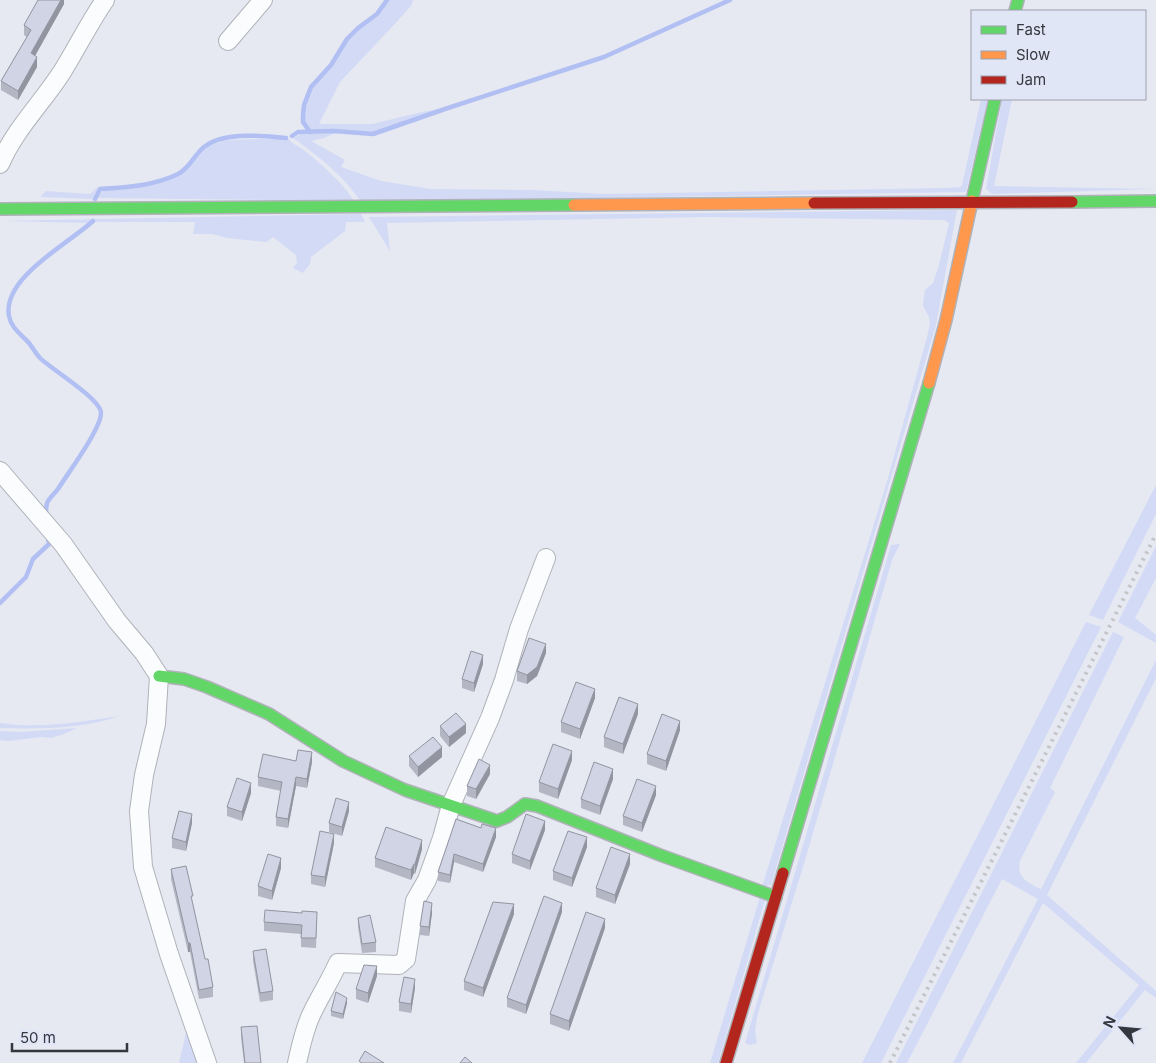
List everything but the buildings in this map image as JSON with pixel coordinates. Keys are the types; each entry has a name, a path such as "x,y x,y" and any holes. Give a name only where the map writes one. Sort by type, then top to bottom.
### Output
{"main road":[{"path":"726,1063 929,385 946,320 995,100"},
{"path":"0,209 1156,201"},
{"path":"159,676 184,679 269,714 343,761 405,790 497,821 507,817 525,804 537,806 660,855 776,897"}],"street":[{"path":"0,164 20,128 61,73 105,0"},
{"path":"228,40 263,0"},
{"path":"0,471 63,544 159,676 156,724 144,774 138,811 143,867 169,954 207,1063"},
{"path":"297,1063 302,1039 311,1014 338,963 399,965 406,958 416,901 428,880 451,805 490,718 504,680 519,629 546,558"}],"shaded area":[{"path":"388,0 413,0 411,6 340,82 319,124 372,124 444,108 373,133 334,130 311,131 305,123 304,111 305,103 311,91 331,66 350,37 378,14"},
{"path":"981,100 988,100 966,192 361,202 339,175 293,138 301,134 335,133 311,141 345,160 341,167 381,181 431,189 533,190 603,194 946,188 960,187"},
{"path":"1002,100 1012,100 994,186 1156,189 992,194 986,189"},
{"path":"255,139 289,139 331,174 354,201 98,198 103,190 167,181 186,170 214,143"},
{"path":"98,187 92,199 40,197 46,191 90,194"},
{"path":"957,210 936,325 771,885 762,887 886,485 930,324 929,317 923,306 925,290 933,283 949,223 944,220 706,217 387,223 390,251 369,217"},
{"path":"361,214 365,222 346,222 345,231 311,257 310,264 303,273 293,268 297,263 296,255 273,237 267,242 227,238 212,234 193,234 195,222 94,222 93,220 89,223 0,221"},
{"path":"1156,485 1156,514 1103,620 1089,615"},
{"path":"900,544 892,560 806,857 758,1013 755,1031 757,1043 749,1045 745,1043 891,545"},
{"path":"1156,546 1156,578 1135,618 1156,635 1156,643 1118,622"},
{"path":"1086,622 1101,627 881,1063 862,1063"},
{"path":"1113,632 1124,637 1050,788 1055,792 1020,861 1019,867 1024,879 1041,889 1156,660 1156,678 1047,895 1156,991 1156,998 1145,990 1086,1063 1076,1063 1139,985 1043,903 961,1063 953,1063 1038,899 1002,879 907,1063 896,1063"},
{"path":"119,716 76,726 0,728 0,723 44,725"},
{"path":"77,728 51,738 0,740 0,731 20,732"},
{"path":"760,897 765,900 718,1063 710,1063"},
{"path":"189,1020 204,1063 179,1063"}],"waterway":[{"path":"310,132 303,122 303,115 304,105 311,87 331,65 347,39 377,14 387,0"},
{"path":"292,136 298,132 334,131 373,134 604,57 730,0"},
{"path":"95,199 100,189 130,187 159,181 178,174 186,168 204,147 212,142 243,136 286,138"},
{"path":"46,515 48,501 90,440 100,420 101,413 99,407 85,392 40,358 14,327 9,316 10,302 16,288 26,275 93,221"},
{"path":"0,603 26,577 33,559 49,544 48,537"}],"railway":[{"path":"890,1063 1156,534"}],"traffic: fast":[{"path":"1015,10 1018,0"},
{"path":"972,201 995,100"},
{"path":"1072,202 1156,201"},
{"path":"0,209 574,205"},
{"path":"783,873 929,383"},
{"path":"159,676 184,679 269,714 343,761 405,790 497,821 507,817 525,804 537,806 660,855 776,897"}],"traffic: slow":[{"path":"929,383 946,320 972,201"},
{"path":"574,205 814,203"}],"traffic: jam":[{"path":"814,203 1072,202"},
{"path":"726,1063 783,873"}]}
